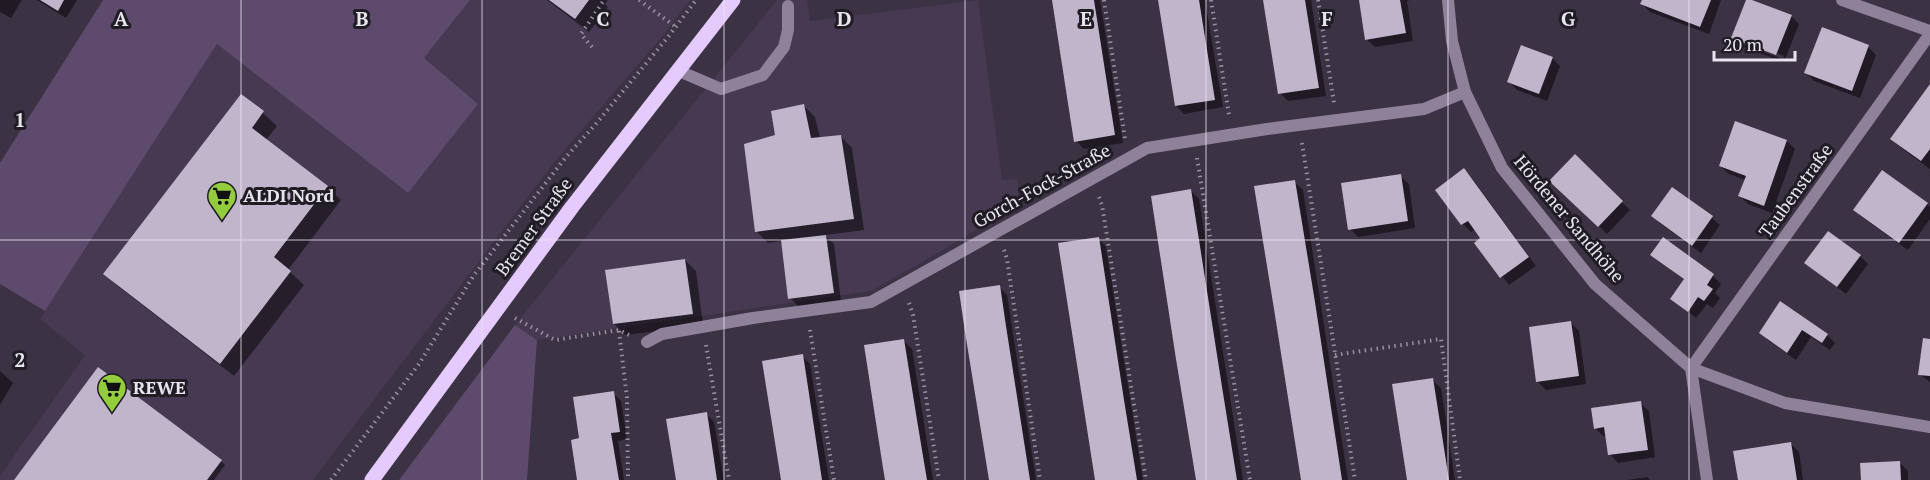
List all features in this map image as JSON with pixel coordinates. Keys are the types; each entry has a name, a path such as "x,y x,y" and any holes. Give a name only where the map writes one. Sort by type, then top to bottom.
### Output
{"main road":[{"name":"Bremer Straße","path":"372,480 572,207 733,0"}],"street":[{"name":"Hördener Sandhöhe","path":"1448,0 1452,41 1465,92 1502,168 1595,284 1691,368 1785,403 1930,427"},
{"path":"1842,0 1930,33"},
{"path":"678,71 721,89 763,75 784,47 788,30 788,6"},
{"name":"Taubenstraße","path":"1691,368 1930,33"},
{"name":"Gorch-Fock-Straße","path":"646,342 662,334 871,302 1148,148 1424,109 1465,92"},
{"path":"1691,368 1707,480"}],"path":[{"path":"592,47 581,34 603,0"},
{"path":"639,0 676,27"},
{"path":"331,480 419,364 481,266 566,157 595,125 696,0"},
{"path":"1104,0 1129,159"},
{"path":"1211,0 1232,135"},
{"path":"1318,0 1336,120"},
{"path":"1299,125 1354,480"},
{"path":"1194,141 1250,480"},
{"path":"1092,179 1102,205 1146,480"},
{"path":"998,231 1007,259 1040,480"},
{"path":"903,284 913,315 939,480"},
{"path":"498,309 555,340 619,330 646,342"},
{"path":"806,311 834,480"},
{"path":"704,327 729,480"},
{"path":"619,330 627,398 628,480"},
{"path":"1335,355 1441,339 1460,480"}],"shaded area":[{"path":"103,0 470,0 424,58 478,104 408,193 217,44 45,311 0,284 0,163"},
{"path":"470,0 690,0 661,38 556,160 313,480 0,480 0,476 85,355 40,319 217,44 408,193 424,58"},
{"path":"777,0 807,0 810,21 978,0 1002,180 1018,179 1019,202 950,246 871,291 537,340 515,325"},
{"path":"515,325 537,340 527,480 399,480"}],"building":[{"path":"40,0 64,0 58,11"},
{"path":"549,0 589,0 575,19"},
{"path":"1052,0 1094,0 1115,135 1074,142"},
{"path":"1158,0 1199,0 1215,100 1175,106"},
{"path":"1263,0 1305,0 1319,88 1278,94"},
{"path":"1359,0 1400,0 1406,33 1365,40"},
{"path":"1642,0 1711,0 1700,27 1640,4"},
{"path":"1746,0 1752,0 1792,15 1776,55 1731,38"},
{"path":"1822,27 1869,45 1852,91 1804,73"},
{"path":"1521,45 1553,57 1539,94 1507,82"},
{"path":"1930,84 1930,149 1921,161 1890,139"},
{"name":"ALDI Nord","path":"241,94 264,111 252,128 328,186 274,257 291,271 220,364 103,274"},
{"path":"804,104 811,138 841,135 854,219 755,232 744,144 775,135 771,111"},
{"path":"1735,121 1787,140 1764,206 1738,196 1746,176 1719,166"},
{"path":"1575,154 1623,201 1598,227 1549,181"},
{"path":"1464,168 1529,257 1500,278 1474,243 1480,238 1468,221 1461,225 1435,190"},
{"path":"1882,170 1928,203 1899,243 1853,210"},
{"path":"1401,174 1408,221 1348,230 1341,183"},
{"path":"1295,180 1342,480 1301,480 1254,186"},
{"path":"1672,187 1713,216 1692,246 1651,216"},
{"path":"1191,189 1237,480 1196,480 1176,359 1151,196"},
{"path":"1828,231 1861,255 1837,287 1804,263"},
{"path":"826,235 834,293 788,299 781,240"},
{"path":"1099,237 1137,480 1095,480 1058,243"},
{"path":"1663,237 1714,274 1707,285 1713,289 1704,301 1698,297 1688,312 1670,299 1684,279 1650,255"},
{"path":"685,259 693,314 613,324 605,270"},
{"path":"1000,285 1030,480 989,480 965,332 959,291"},
{"path":"1780,301 1828,334 1822,343 1802,330 1787,353 1759,333"},
{"path":"1571,321 1579,376 1536,382 1529,327"},
{"path":"1923,338 1930,339 1930,376 1918,375"},
{"path":"904,339 927,480 885,480 883,468 864,345"},
{"path":"803,354 822,480 781,480 762,361"},
{"name":"REWE","path":"98,367 222,460 207,480 14,480"},
{"path":"1433,378 1449,480 1407,480 1392,384"},
{"path":"614,391 620,432 611,433 619,480 577,480 571,440 579,438 573,397"},
{"path":"1641,401 1648,450 1608,455 1604,427 1594,429 1591,408"},
{"path":"707,412 717,480 676,480 666,419"},
{"path":"1791,442 1797,480 1738,480 1733,451"},
{"path":"1900,461 1901,480 1861,480 1860,463"}],"place":[{"name":"ALDI Nord","path":"222,222"},
{"name":"REWE","path":"112,414"}]}
